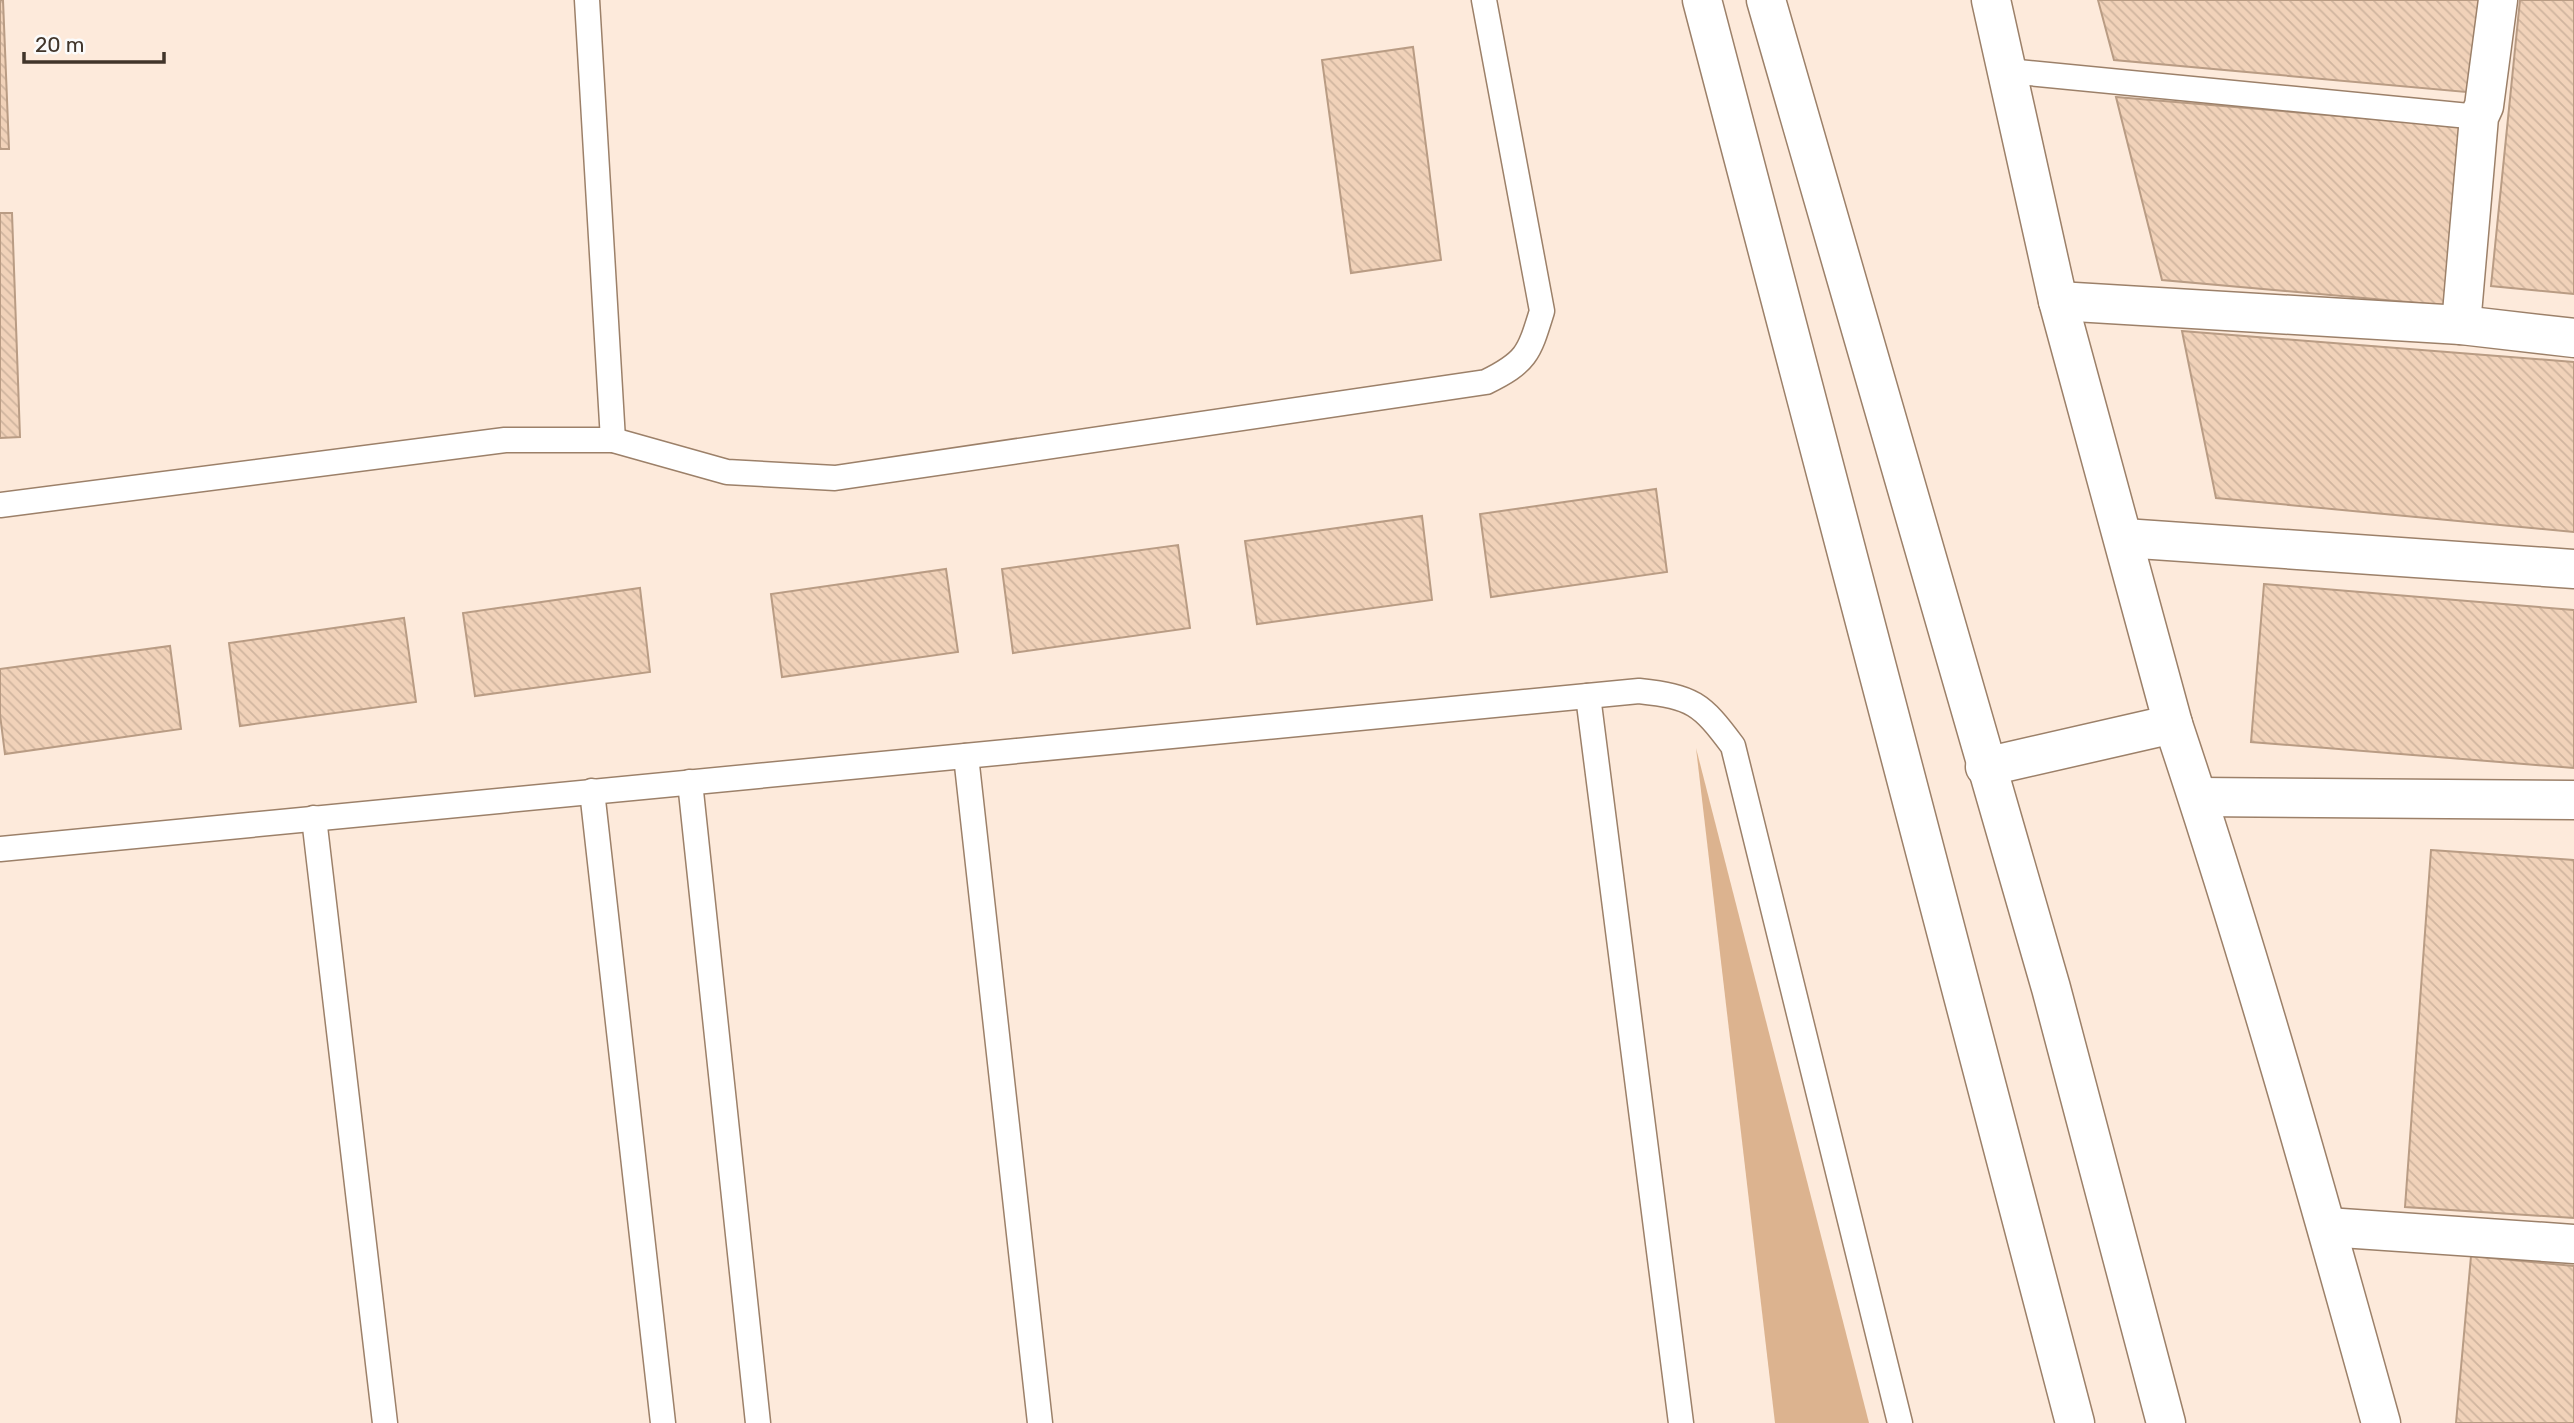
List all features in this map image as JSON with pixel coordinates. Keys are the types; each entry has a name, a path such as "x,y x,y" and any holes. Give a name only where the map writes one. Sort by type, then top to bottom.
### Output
{"main road":[{"path":"1702,0 2075,1423"},
{"path":"1766,0 1985,767 2051,988 2166,1423"},
{"path":"1991,0 2058,301 2173,724 2198,797 2327,1227 2381,1423"},
{"path":"2461,325 2479,117 2484,106 2498,0"},
{"path":"2058,301 2461,325 2574,338"},
{"path":"2124,538 2574,569"},
{"path":"1985,767 2173,724"},
{"path":"2198,797 2574,800"},
{"path":"2327,1227 2574,1244"}],"lane":[{"path":"587,0 613,440"},
{"path":"0,505 505,440 613,440 727,472 835,478 1486,382 1513,369 1531,346 1542,311 1484,0"},
{"path":"2008,71 2479,117"},
{"path":"0,849 1639,691 1675,695 1708,712 1733,746 1900,1423"},
{"path":"1588,696 1681,1423"},
{"path":"966,756 1040,1423"},
{"path":"690,782 758,1423"},
{"path":"592,791 663,1423"},
{"path":"314,818 384,1423"}],"shaded area":[{"path":"1696,748 1869,1423 1775,1423"}],"building":[{"path":"0,0 3,0 9,149 0,149"},
{"path":"2098,0 2485,0 2477,93 2114,60"},
{"path":"2520,0 2574,0 2574,294 2491,286"},
{"path":"1413,47 1441,260 1351,273 1322,60"},
{"path":"2116,97 2469,127 2452,306 2162,280"},
{"path":"0,213 12,213 20,437 0,438"},
{"path":"2182,331 2574,362 2574,532 2216,498"},
{"path":"1656,489 1667,572 1491,597 1480,514"},
{"path":"1422,516 1432,600 1257,624 1245,541"},
{"path":"1178,545 1190,628 1013,653 1002,569"},
{"path":"946,569 958,652 782,677 771,594"},
{"path":"2264,584 2574,610 2574,768 2251,742"},
{"path":"640,588 650,672 475,696 463,613"},
{"path":"404,618 416,702 240,726 229,643"},
{"path":"170,646 181,729 5,754 0,715 0,669"},
{"path":"2431,850 2574,860 2574,1218 2405,1207"},
{"path":"2471,1256 2574,1266 2574,1423 2456,1423"}]}
